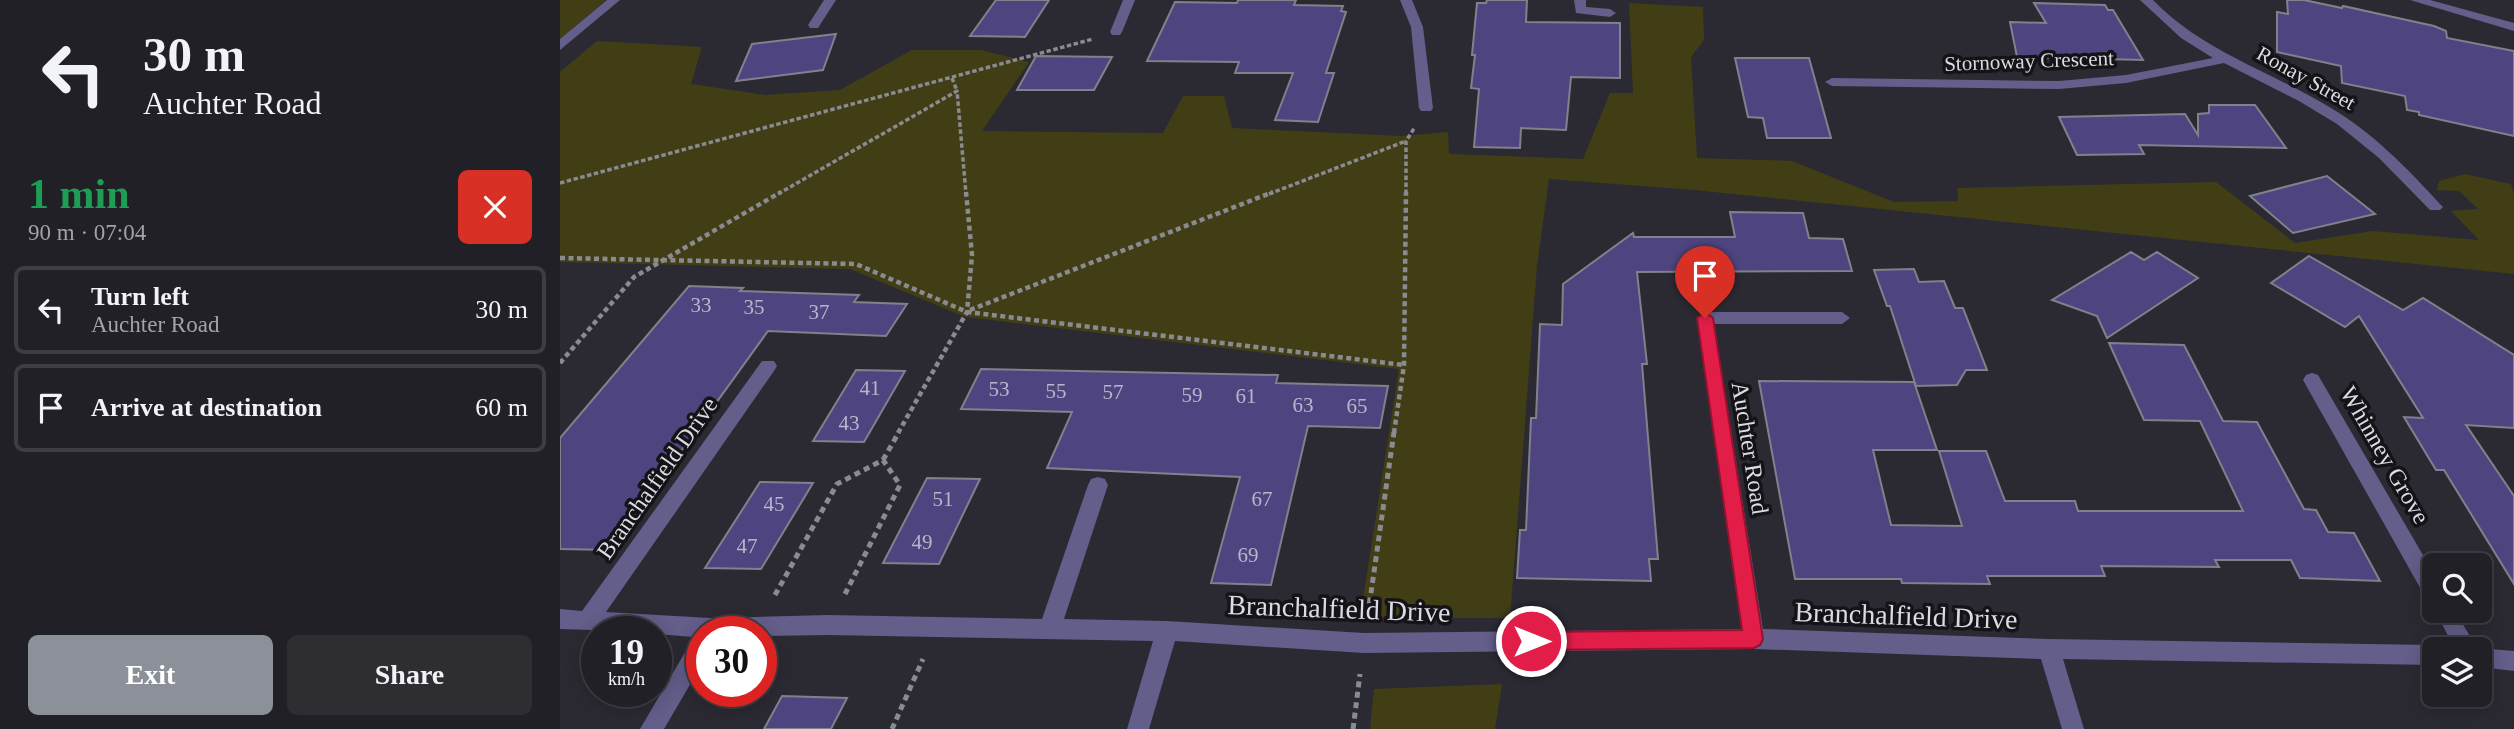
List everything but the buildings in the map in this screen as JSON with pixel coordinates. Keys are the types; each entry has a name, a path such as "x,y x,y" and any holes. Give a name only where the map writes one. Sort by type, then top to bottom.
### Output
{"street":[{"path":"560,46 614,0"},
{"path":"814,25 830,0"},
{"path":"1116,32 1129,0"},
{"path":"1406,0 1417,27 1426,108"},
{"path":"1580,0 1580,10 1610,13"},
{"name":"Ronay Street","path":"2146,0 2157,13 2226,59 2326,111 2367,138 2435,207"},
{"path":"2416,0 2514,27"},
{"name":"Stornoway Crescent","path":"1832,82 2059,85 2126,79 2226,59"},
{"name":"Auchter Road","path":"1754,639 1705,318 1842,318"},
{"name":"Branchalfield Drive","path":"591,616 768,366"},
{"name":"Whinney Grove","path":"2312,380 2422,572"},
{"path":"1050,628 1098,485"},
{"name":"Branchalfield Drive","path":"560,619 581,620"},
{"name":"Branchalfield Drive","path":"777,626 938,626 1167,631 1364,643 1754,639 2049,649 2422,655"},
{"path":"1138,729 1167,631"},
{"path":"2049,649 2074,729"},
{"path":"2492,659 2514,662"},
{"path":"651,729 686,670"}],"path":[{"path":"560,183 1116,32"},
{"path":"763,616 837,484 883,460 967,312 972,255 957,91 952,78"},
{"path":"560,363 634,277 957,91"},
{"path":"1353,729 1404,365 1406,141 1426,108"},
{"path":"967,312 1406,141"},
{"path":"560,258 856,264 967,312 1404,365"},
{"path":"828,625 901,485 883,460"},
{"path":"892,729 938,626"}],"shaded area":[{"path":"560,0 606,0 560,39"},
{"path":"1629,3 1703,7 1704,40 1691,57 1697,158 1792,161 1894,202 1958,201 1957,188 2216,182 2295,243 2373,231 2479,240 2451,211 2478,209 2459,191 2437,190 2439,181 2465,174 2511,184 2514,194 2514,274 1694,190 1549,179 1537,266 1510,618 1360,618 1399,369 965,317 850,269 560,262 560,72 597,41 702,47 691,84 765,95 840,90 912,50 981,50 1029,62 982,131 1163,133 1183,96 1224,96 1232,128 1401,136 1448,132 1449,154 1583,159 1610,93 1633,93"},
{"path":"1502,684 1495,729 1370,729 1374,689"}],"route":[{"path":"1531,641 1754,639 1705,318"}]}
